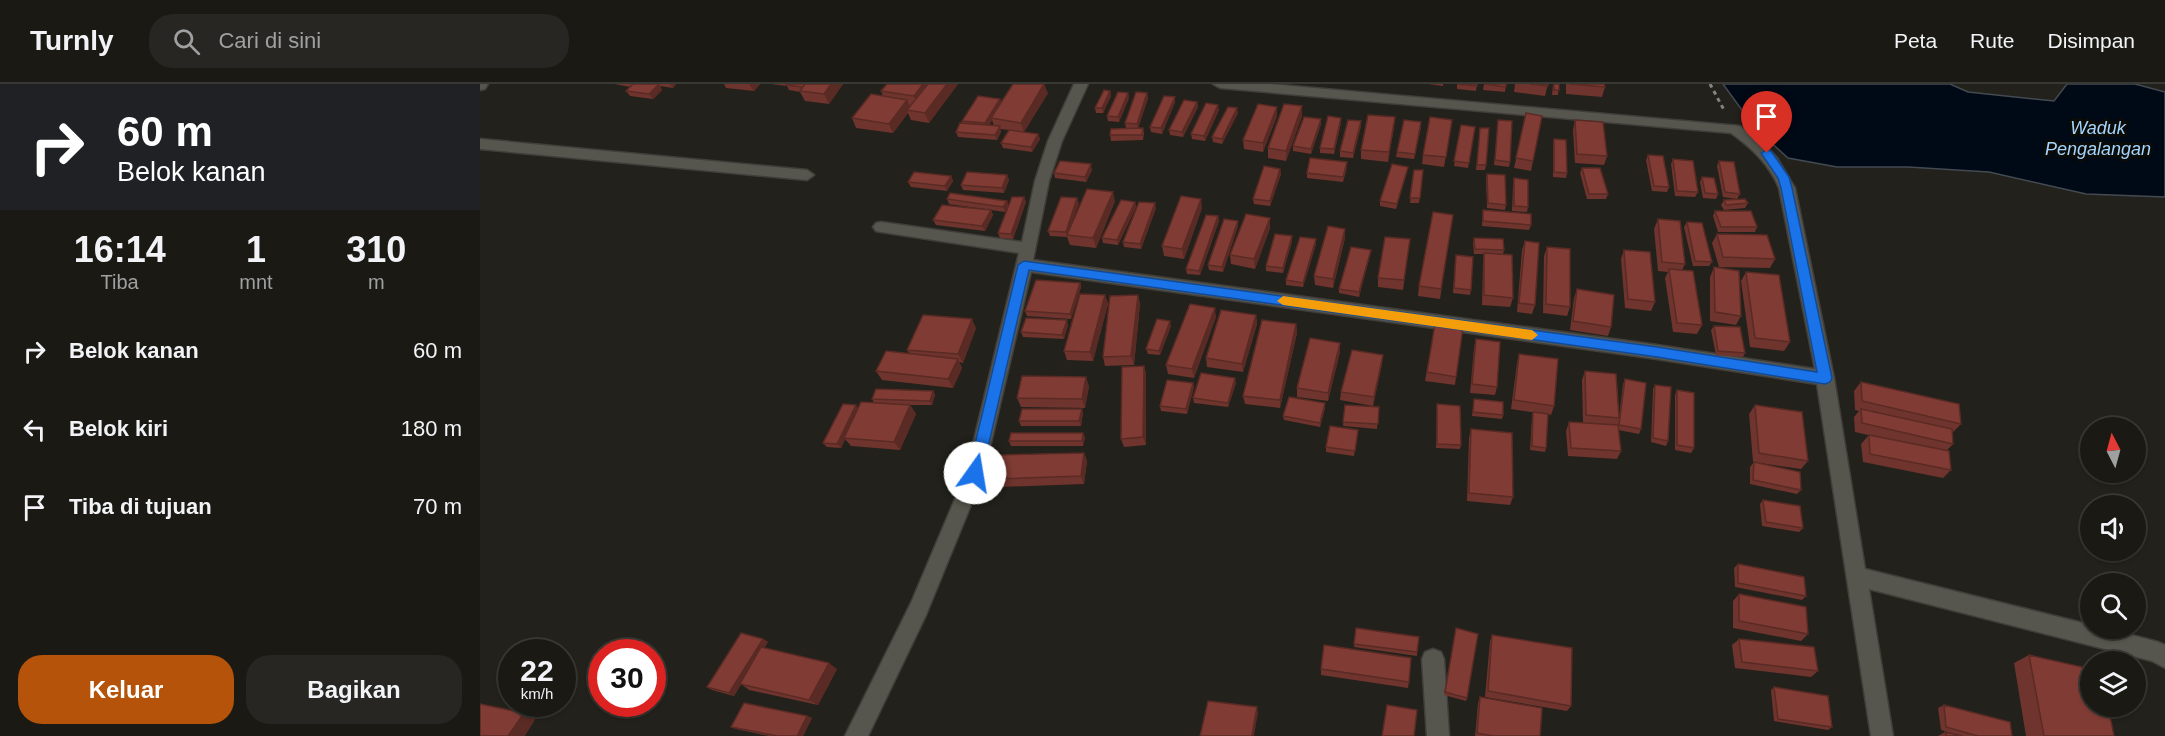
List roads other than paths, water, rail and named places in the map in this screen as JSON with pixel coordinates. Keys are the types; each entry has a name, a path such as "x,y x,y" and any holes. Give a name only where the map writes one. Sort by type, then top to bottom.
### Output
{"street":[{"path":"856,736 919,608 975,473 1045,171 1055,141 1081,84"},
{"path":"1220,84 1332,89 1735,129 1767,153 1783,177 1825,378 1881,736"},
{"path":"480,144 807,175"},
{"path":"881,226 1026,257 1825,378"},
{"path":"1856,576 2158,652 2165,658"},
{"path":"1433,659 1438,736"}],"water":[{"name":"Waduk Pengalangan","path":"1723,84 1950,84 1968,92 2054,101 2067,84 2135,84 2165,92 2165,197 2086,194 1989,172 1908,167 1837,167 1788,158 1755,128"}]}
